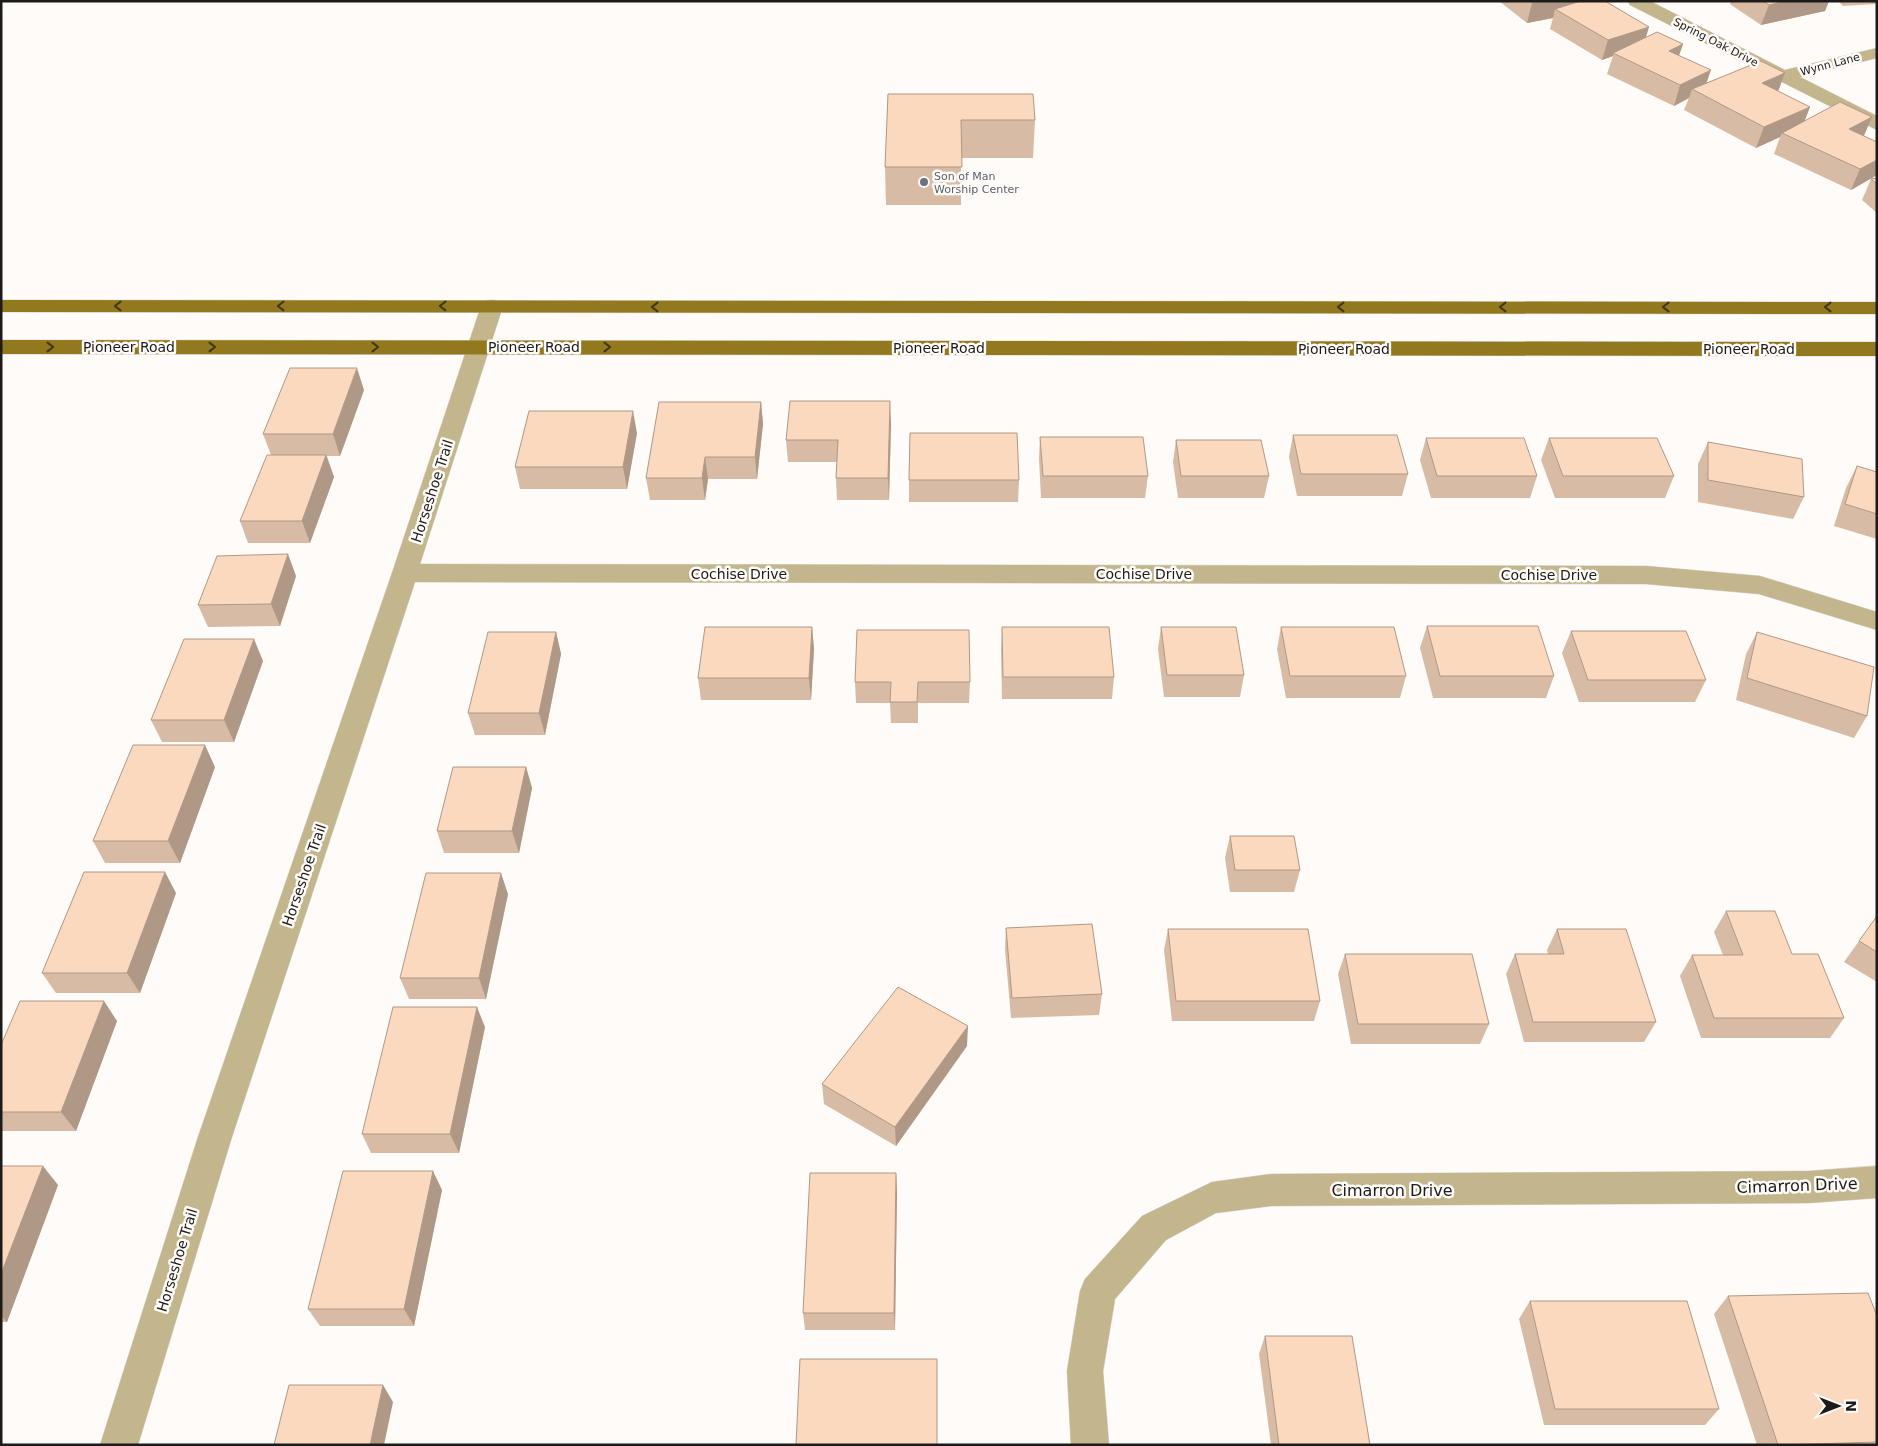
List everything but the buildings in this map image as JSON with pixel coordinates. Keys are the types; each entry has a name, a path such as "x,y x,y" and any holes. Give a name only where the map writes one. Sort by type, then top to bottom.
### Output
{"main road":[{"path":"1,306 1877,308"},
{"path":"904,348 972,334 1207,338 1223,334 1228,329 1228,307"},
{"name":"Pioneer Road","path":"1,347 1877,349"}],"street":[{"name":"Spring Oak Drive","path":"1636,1 1877,124"},
{"name":"Wynn Lane","path":"1783,76 1877,53"},
{"name":"Horseshoe Trail","path":"119,1445 214,1140 406,573 492,306"},
{"name":"Cochise Drive","path":"406,573 1646,575 1760,585 1877,621"},
{"name":"Cimarron Drive","path":"1090,1445 1085,1371 1098,1291 1154,1228 1212,1198 1271,1190 1809,1187 1877,1182"}],"place":[{"name":"Son of Man Worship Center","path":"924,182"}]}
